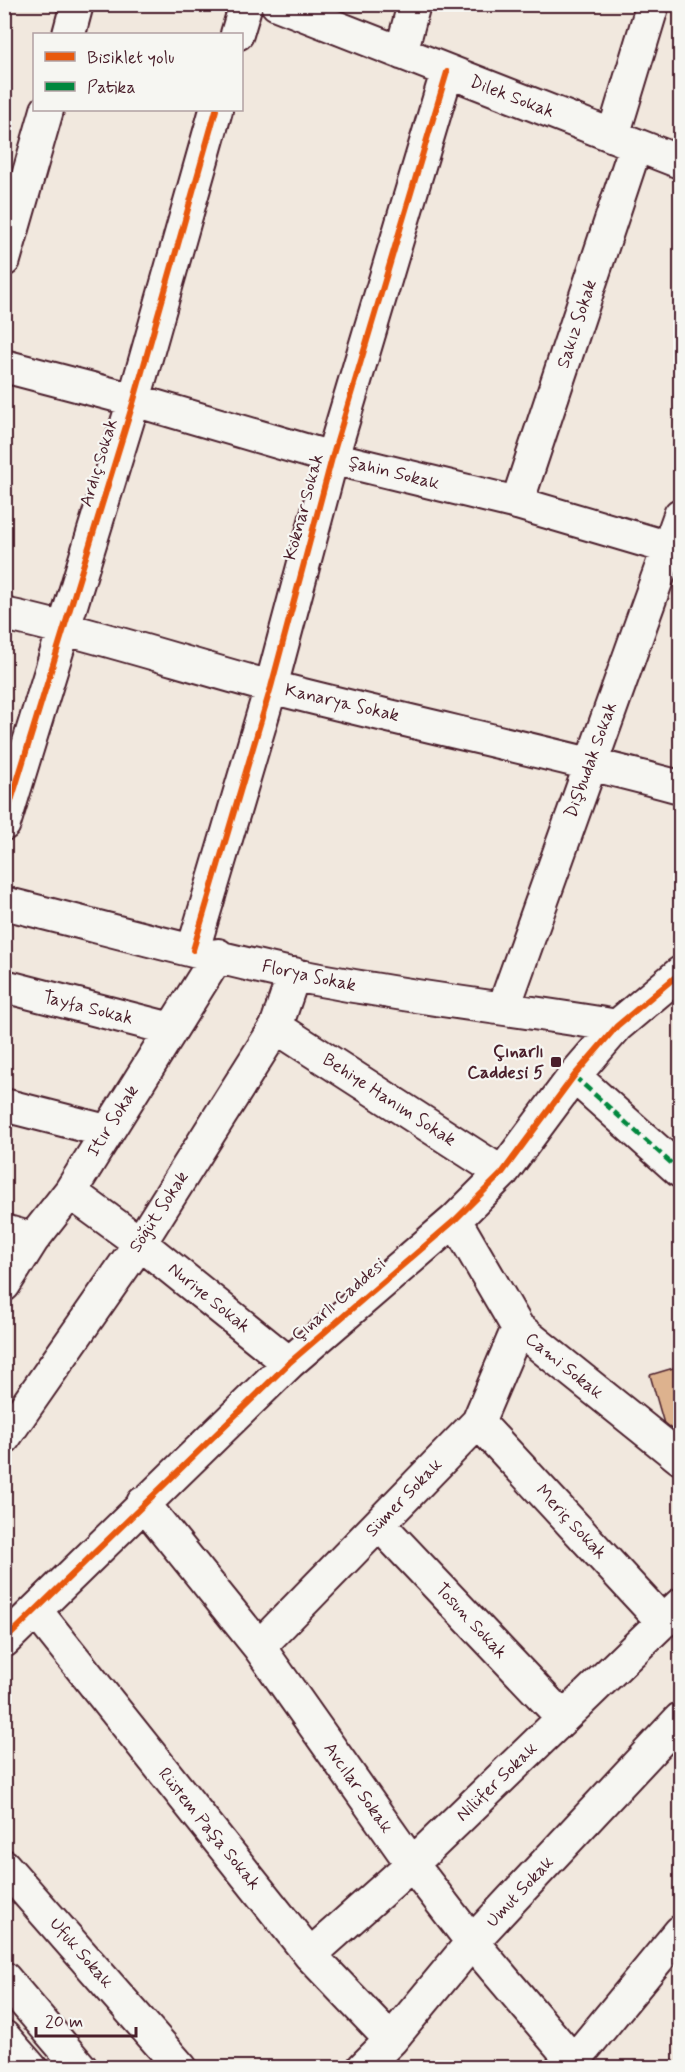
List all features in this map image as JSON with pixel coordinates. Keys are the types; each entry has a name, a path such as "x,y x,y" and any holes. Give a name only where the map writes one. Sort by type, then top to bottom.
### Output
{"street":[{"path":"69,33 77,4"},
{"path":"237,33 246,4"},
{"name":"Dilek Sokak","path":"277,4 681,162"},
{"path":"401,53 414,4"},
{"name":"Sakız Sokak","path":"517,503 624,140 653,4"},
{"name":"Köknar Sokak","path":"206,953 271,687 332,458 447,72"},
{"path":"4,260 47,111"},
{"name":"Ardıç Sokak","path":"4,824 134,400 216,111"},
{"name":"Şahin Sokak","path":"4,366 134,400 332,458 517,503 674,549"},
{"name":"Dişbudak Sokak","path":"504,1007 590,763 674,549 681,515"},
{"name":"Kanarya Sokak","path":"4,614 63,627 271,687 681,787"},
{"name":"Florya Sokak","path":"4,903 294,974 420,997 504,1007 617,1026"},
{"name":"Itır Sokak","path":"4,1285 19,1235 70,1192 171,1029 206,953"},
{"name":"Çınarlı Caddesi","path":"17,1622 289,1363 455,1220 502,1173 574,1076 617,1026 681,973"},
{"name":"Söğüt Sokak","path":"4,1438 140,1243 276,1028 294,974"},
{"name":"Tayfa Sokak","path":"4,986 171,1029"},
{"name":"Behiye Hanım Sokak","path":"276,1028 502,1173"},
{"path":"574,1076 681,1171"},
{"path":"4,1105 106,1131"},
{"name":"Nuriye Sokak","path":"70,1192 140,1243 289,1363"},
{"name":"Cami Sokak","path":"455,1220 518,1328 680,1458"},
{"name":"Sümer Sokak","path":"259,1647 478,1422 518,1328"},
{"name":"Meriç Sokak","path":"478,1422 672,1613"},
{"name":"Avcılar Sokak","path":"143,1503 259,1647 412,1864 573,2066"},
{"name":"Tosun Sokak","path":"379,1524 563,1718"},
{"name":"Nilüfer Sokak","path":"309,1955 412,1864 672,1613"},
{"name":"Rüstem Paşa Sokak","path":"17,1622 309,1955 391,2040"},
{"name":"Umut Sokak","path":"363,2067 391,2040 472,1942 681,1719"},
{"name":"Ufuk Sokak","path":"4,1866 181,2067"},
{"path":"573,2066 681,1932"},
{"path":"4,1978 81,2067"},
{"path":"4,2037 31,2067"}],"building":[{"path":"680,1366 680,1426 666,1431 650,1375"}],"marked path":[{"path":"574,1076 680,1171"}],"cycle path":[{"path":"193,950 271,687 332,458 447,72"},
{"path":"4,824 134,400 216,111"},
{"path":"4,1641 289,1363 455,1220 502,1173 574,1076 617,1026 680,973"}],"place":[{"name":"Çınarlı Caddesi 5","path":"556,1062"}]}
